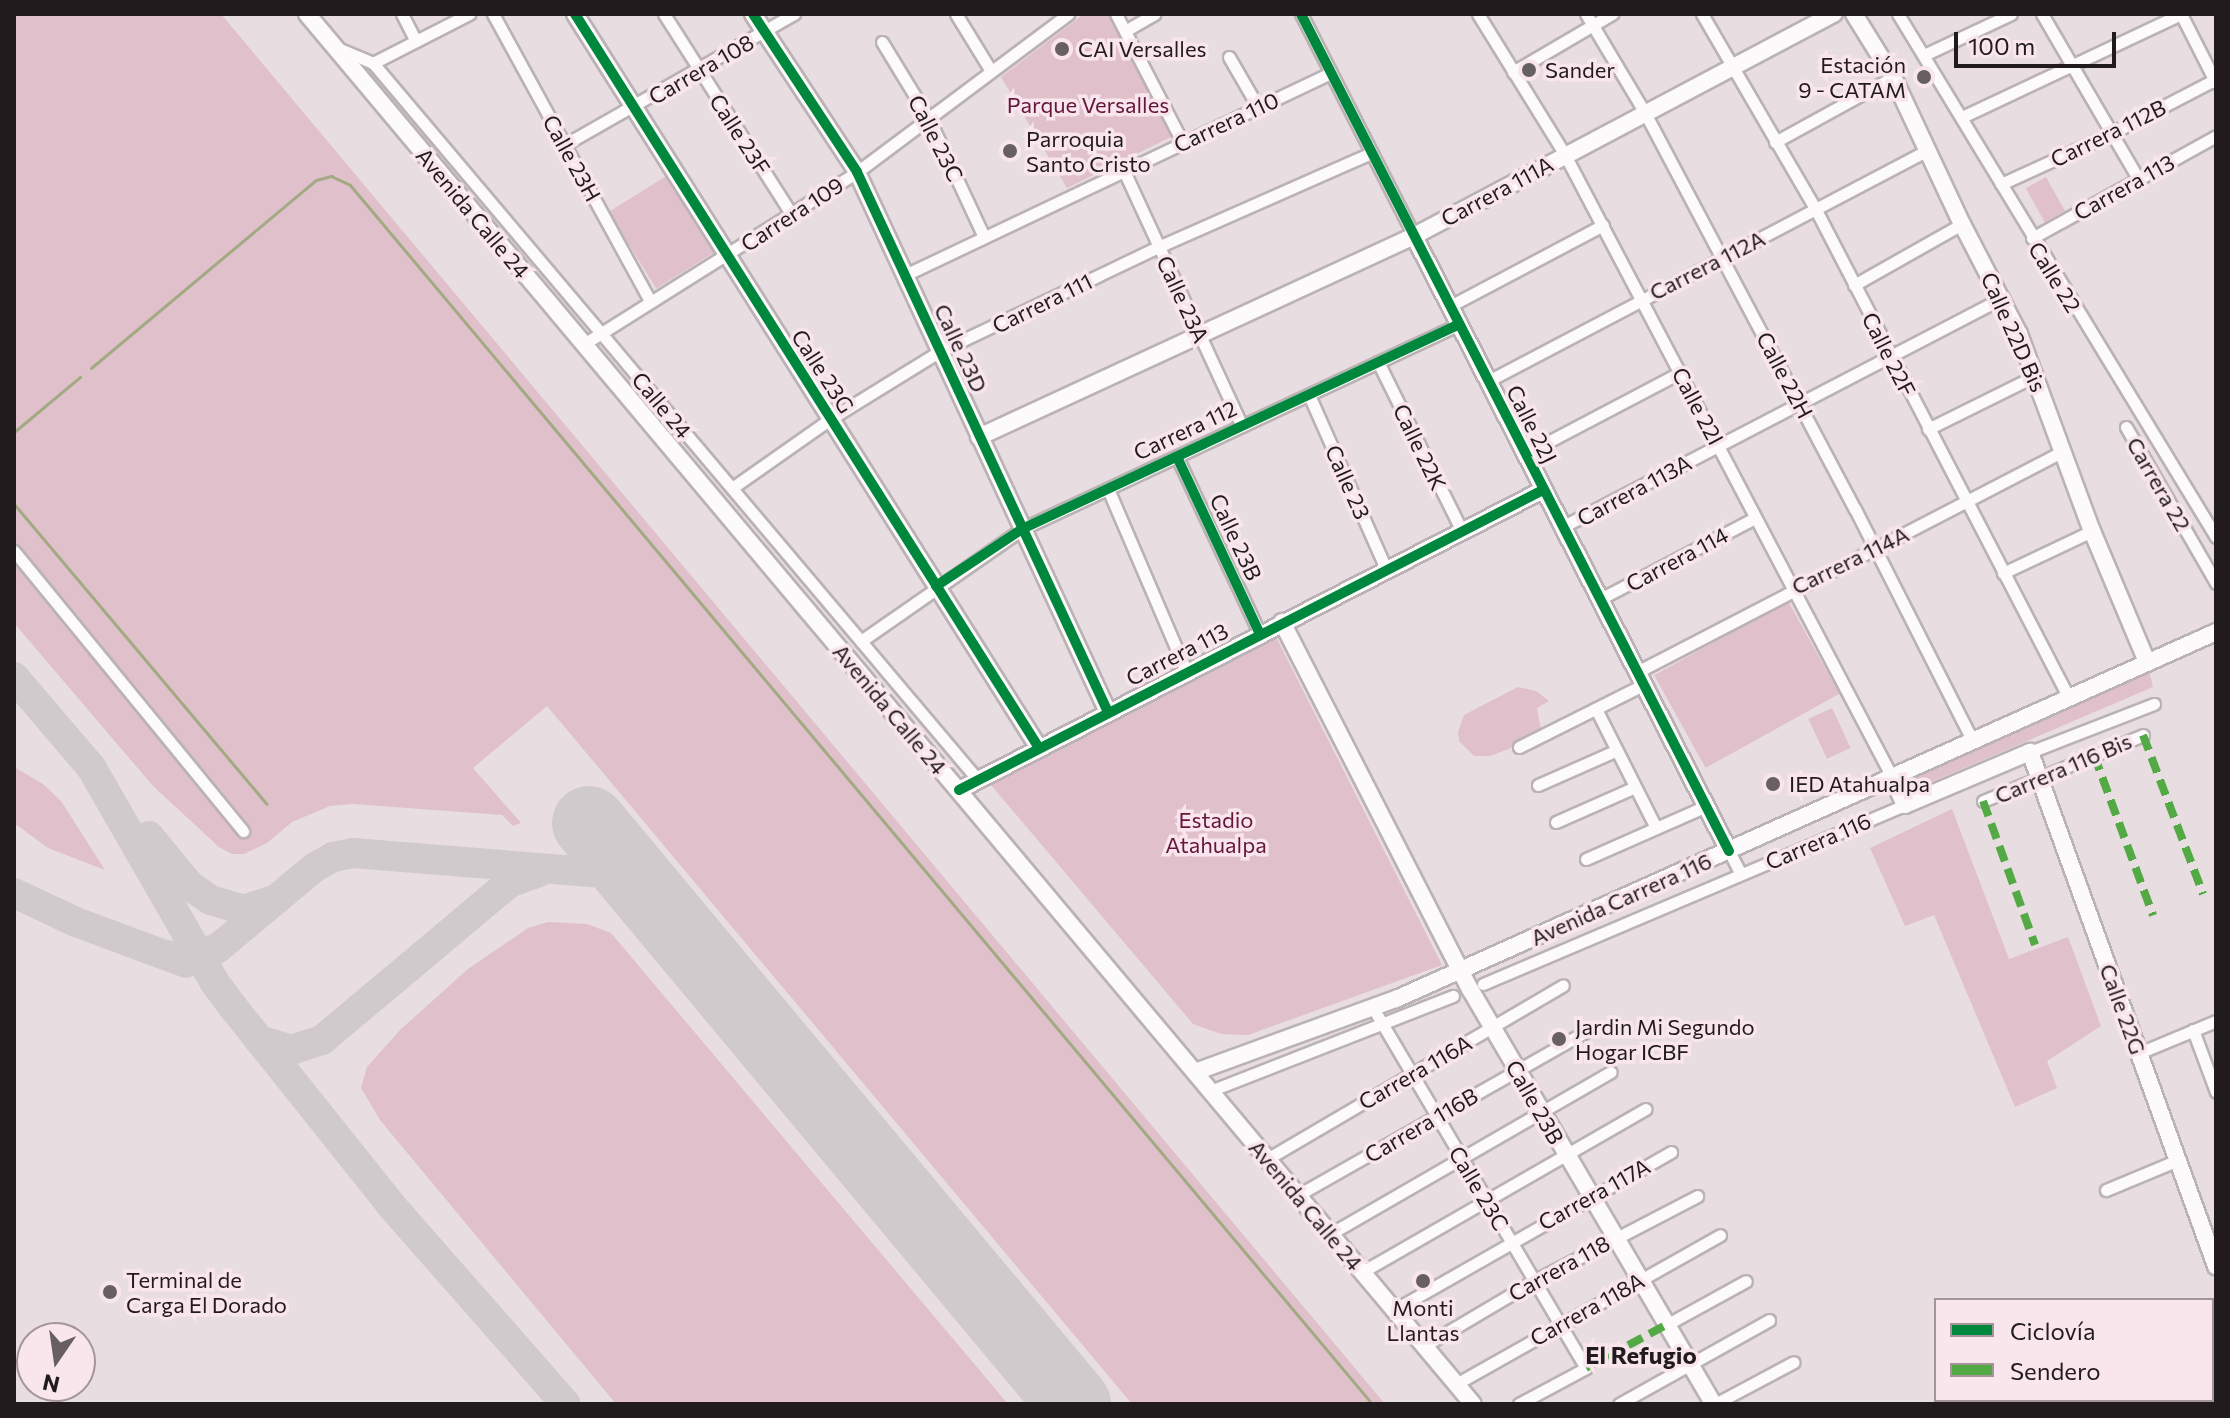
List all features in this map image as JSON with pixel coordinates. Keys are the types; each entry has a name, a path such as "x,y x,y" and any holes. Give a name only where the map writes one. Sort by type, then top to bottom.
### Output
{"street":[{"name":"Avenida Calle 24","path":"307,14 1473,1404"},
{"path":"402,14 416,41"},
{"path":"373,63 469,14"},
{"name":"Calle 23H","path":"493,14 651,302"},
{"name":"Calle 23G","path":"575,14 1039,748"},
{"name":"Calle 23F","path":"664,14 791,213"},
{"name":"Calle 23D","path":"753,14 857,172 1108,712"},
{"name":"Carrera 108","path":"564,145 794,14"},
{"path":"956,14 991,71"},
{"name":"Carrera 109","path":"584,344 857,172 1068,14"},
{"path":"1116,14 1183,143"},
{"path":"1125,31 1154,14"},
{"name":"Calle 22J","path":"1301,14 1740,873"},
{"name":"Calle 22I","path":"1478,14 1565,155 1643,298 1905,805"},
{"name":"Calle 22H","path":"1586,14 1645,113 1800,403 1973,742"},
{"path":"1513,72 1612,14"},
{"name":"Calle 22F","path":"1702,14 1816,210 2069,698"},
{"name":"Carrera 111A","path":"979,437 1414,236 1834,14"},
{"name":"Calle 22D Bis","path":"1854,14 1893,77 1962,224 2003,297 2092,531 2147,662"},
{"name":"Calle 22","path":"1898,14 2216,537"},
{"path":"1924,55 2011,14"},
{"path":"2042,14 2139,180"},
{"path":"1962,117 2181,14 2215,81"},
{"name":"Calle 23C","path":"882,42 929,119 984,237"},
{"name":"Calle 24","path":"335,47 373,63 978,780"},
{"path":"2202,55 2216,48"},
{"path":"1229,57 1258,107"},
{"name":"Carrera 110","path":"905,275 1331,73"},
{"path":"1775,142 1893,77"},
{"name":"Carrera 112B","path":"2001,184 2215,81"},
{"path":"408,135 409,105"},
{"name":"Carrera 113","path":"2032,238 2216,136"},
{"name":"Carrera 112A","path":"1488,381 1927,151"},
{"name":"Carrera 111","path":"732,488 830,419 940,351 1158,247 1371,153"},
{"name":"Calle 23A","path":"1124,171 1242,426"},
{"path":"1854,285 1962,224"},
{"path":"1450,306 1603,225"},
{"name":"Carrera 113A","path":"1562,527 2003,297"},
{"name":"Carrera 112","path":"861,641 1022,529 1459,324"},
{"name":"Calle 22K","path":"1378,362 1462,531"},
{"path":"1525,454 1681,372"},
{"path":"1928,429 2035,376"},
{"name":"Calle 23","path":"1309,395 1386,569"},
{"name":"Carrera 22","path":"2126,427 2216,583"},
{"name":"Carrera 114A","path":"1519,747 1596,709 1640,678 1793,588 2064,451"},
{"name":"Calle 23B","path":"1177,457 1260,634"},
{"path":"1108,489 1186,671"},
{"name":"Carrera 113","path":"959,790 1543,490"},
{"name":"Carrera 114","path":"1600,599 1755,518"},
{"path":"2003,573 2092,531"},
{"path":"14,551 243,831"},
{"name":"Calle 23B","path":"1282,622 1492,1028 1714,1404"},
{"name":"Avenida Carrera 116","path":"1195,1072 1373,1008 2216,632"},
{"name":"Carrera 116","path":"1483,984 1740,873 2030,752 2154,704"},
{"path":"1596,709 1656,828"},
{"name":"Carrera 116 Bis","path":"1983,801 2143,735"},
{"path":"1538,785 1617,750"},
{"name":"Calle 22G","path":"2030,752 2216,1266"},
{"path":"1556,822 1635,787"},
{"path":"1586,859 1706,806"},
{"path":"1547,930 1558,953"},
{"name":"Carrera 116A","path":"1267,1159 1563,985"},
{"path":"1210,1091 1453,996"},
{"name":"Calle 23C","path":"1373,1008 1586,1368 1519,1404"},
{"path":"2139,1053 2216,1021"},
{"path":"2193,1030 2216,1092"},
{"name":"Carrera 116B","path":"1298,1195 1587,1031"},
{"path":"1330,1234 1611,1072"},
{"path":"1362,1272 1646,1109"},
{"name":"Carrera 117A","path":"1394,1310 1589,1196 1671,1152"},
{"path":"2106,1190 2178,1160"},
{"name":"Carrera 118","path":"1424,1346 1534,1281 1697,1196"},
{"name":"Carrera 118A","path":"1456,1384 1720,1235"},
{"path":"1666,1325 1746,1281"},
{"path":"1619,1404 1769,1320"},
{"path":"1714,1404 1794,1362"}],"green space":[{"path":"14,14 221,14 1385,1404 1132,1404 547,706 473,768 521,823 513,826 502,815 353,804 330,806 292,822 267,843 244,854 232,854 219,847 153,786 14,623"},
{"name":"Parque Versalles","path":"1084,14 1109,14 1173,136 1067,188 1001,77"},
{"path":"668,175 716,251 656,288 609,212"},
{"path":"2046,177 2065,211 2045,222 2026,188"},
{"path":"1788,601 1839,694 1706,768 1654,675"},
{"name":"Estadio Atahualpa","path":"1276,637 1442,965 1248,1035 1221,1034 1193,1024 991,785"},
{"path":"2149,670 2153,687 1910,791 1906,779"},
{"path":"1518,687 1536,691 1549,701 1537,708 1542,736 1490,756 1474,756 1459,741 1458,732 1464,715"},
{"path":"1832,708 1851,748 1827,759 1808,719"},
{"path":"14,767 43,784 61,801 105,870 48,848 14,823"},
{"path":"1952,809 2009,959 2068,937 2101,1026 2047,1061 2057,1088 2015,1107 1934,915 1905,926 1870,848"},
{"path":"548,922 587,924 611,933 1008,1404 616,1404 380,1120 361,1088 367,1067 400,1030 468,969 528,928"}],"waterway":[{"path":"91,368 316,180 331,176 350,185 1372,1404"},
{"path":"14,432 80,377"},
{"path":"14,504 267,804"}],"taxiway":[{"path":"14,677 91,767 215,983 233,1007 390,1204 566,1404"},
{"path":"149,836 190,886 211,900 243,910 274,900"},
{"path":"167,955 183,958 218,948 315,867 333,857 353,853 612,874 635,884 652,899"},
{"path":"259,1040 291,1050 322,1040 509,883 540,872"},
{"path":"14,893 76,922 186,963"}],"runway":[{"path":"589,823 1074,1404"}],"marked path":[{"path":"2143,735 2203,894"},
{"path":"2094,755 2153,915"},
{"path":"1983,801 2035,945"},
{"path":"1586,1368 1666,1325"}],"cycle path":[{"path":"575,14 1039,748"},
{"path":"753,14 857,172 1108,712"},
{"path":"1301,14 1729,851"},
{"path":"936,586 1022,529 1459,324"},
{"path":"1177,457 1260,634"},
{"path":"959,790 1543,490"}],"place":[{"name":"CAI Versalles","path":"1062,49"},
{"name":"Sander","path":"1529,70"},
{"name":"Estación 9 - CATAM","path":"1924,77"},
{"name":"Parroquia Santo Cristo","path":"1010,151"},
{"name":"IED Atahualpa","path":"1773,784"},
{"name":"Jardin Mi Segundo Hogar ICBF","path":"1559,1039"},
{"name":"Monti Llantas","path":"1423,1281"},
{"name":"Terminal de Carga El Dorado","path":"110,1292"}],"district":[{"name":"El Refugio","path":"1641,1355"}]}
